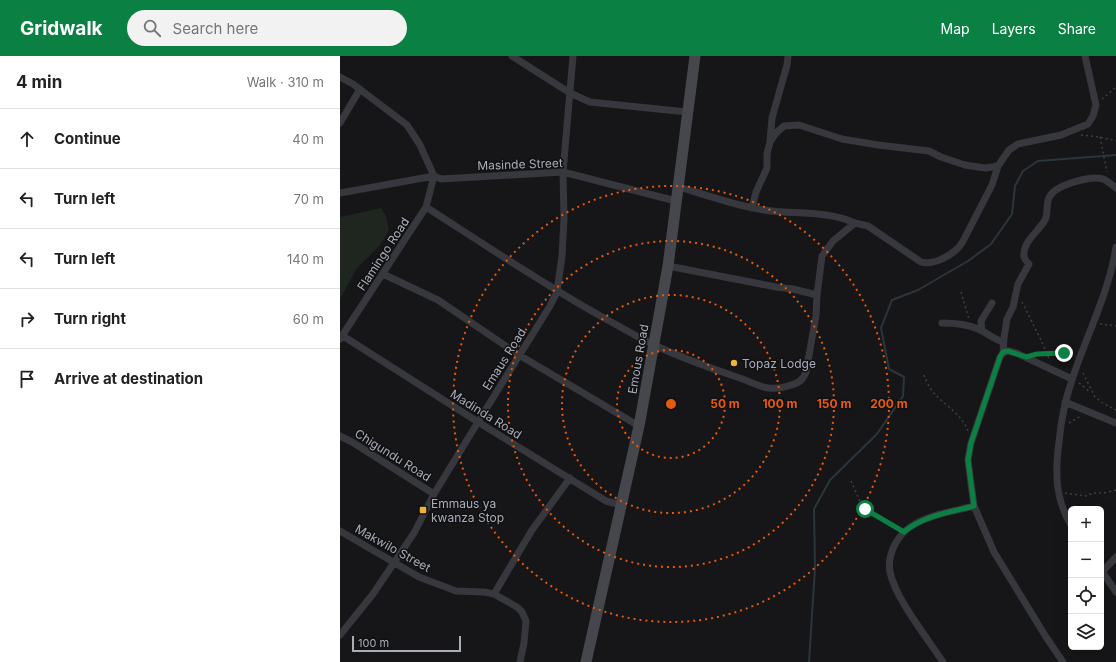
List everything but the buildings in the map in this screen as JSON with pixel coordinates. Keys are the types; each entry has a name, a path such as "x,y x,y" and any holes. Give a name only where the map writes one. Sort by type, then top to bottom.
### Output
{"street":[{"path":"512,56 570,93 590,102 687,112"},
{"name":"Emous Road","path":"586,662 639,426 668,266 695,56"},
{"path":"752,208 756,192 767,168 767,154 770,142 772,118 787,65 788,56"},
{"path":"679,187 752,208 832,216 868,226 921,262 930,264 934,263 956,251 959,247 992,185 998,166 1006,153 1013,146 1061,135 1088,124 1093,116 1096,105 1085,56"},
{"name":"Emaus Road","path":"341,633 373,594 414,533 434,494 550,306 557,292 562,256 564,219 562,172 574,57"},
{"path":"340,77 360,89 407,125 420,145 434,176"},
{"path":"340,123 360,89"},
{"path":"770,142 776,133 784,126 795,124 842,139 928,151 966,165 985,168 998,166"},
{"name":"Masinde Street","path":"340,193 434,176 441,179 562,172 676,201"},
{"name":"Flamingo Road","path":"341,337 426,207 434,176"},
{"path":"1063,662 994,552 974,506 968,460 971,443 995,369 1003,352 1003,342 1008,318 1013,307 1018,284 1029,264 1024,257 1026,248 1032,236 1046,219 1048,213 1048,200 1052,193 1064,185 1096,179 1104,179 1116,188"},
{"path":"426,207 557,292 653,345 696,363 738,377 757,386 769,389 780,389 797,384 803,380 806,372 816,316 822,256 833,241 855,223"},
{"path":"1068,519 1058,492 1056,475 1060,431 1065,402 1108,281 1116,247"},
{"path":"668,266 776,287 793,288 817,295"},
{"path":"383,274 438,300 519,355 639,426"},
{"path":"982,331 980,324 992,303"},
{"path":"942,323 955,323 973,327 982,331 993,339 1003,342"},
{"name":"Madinda Road","path":"341,337 606,500 621,505"},
{"path":"1003,352 1008,351 1026,357 1072,379"},
{"path":"1065,402 1116,423"},
{"name":"Chigundu Road","path":"340,436 434,494"},
{"path":"494,594 532,530 570,478"},
{"path":"943,662 905,606 892,580 889,564 894,544 912,525 924,520 974,506"},
{"name":"Makwilo Street","path":"340,531 419,577 456,591 484,592 494,594 517,607 525,617 526,625 520,662"},
{"path":"1104,569 1116,557"},
{"path":"1104,574 1116,592"}],"path":[{"path":"1096,105 1116,87"},
{"path":"1077,135 1100,137 1116,141"},
{"path":"1100,137 1106,169"},
{"path":"961,292 973,327"},
{"path":"1016,293 1047,354"},
{"path":"1093,322 1116,326"},
{"path":"1026,357 1083,350"},
{"path":"1077,365 1092,393"},
{"path":"924,375 933,393 964,422 971,443"},
{"path":"1072,379 1092,393 1099,401 1116,410"},
{"path":"1060,431 1076,418 1091,413"},
{"path":"851,481 863,508 904,532"},
{"path":"1058,492 1086,496 1093,493 1104,493 1116,490"}],"shaded area":[{"path":"381,208 386,216 389,230 380,245 357,268 340,299 340,217"}],"waterway":[{"path":"809,662 815,568 814,509 830,480 877,434 903,396 904,377 889,369 881,328 892,300 918,290 968,261 991,244 1012,214 1015,186 1023,171 1038,161 1116,155"}],"place":[{"name":"Topaz Lodge","path":"734,363"},
{"name":"Emmaus ya kwanza Stop","path":"423,510"}],"route":[{"path":"865,509 904,532 917,522 974,506 968,460 977,422 1000,357 1003,352 1008,351 1026,357 1037,354 1064,353"}]}
